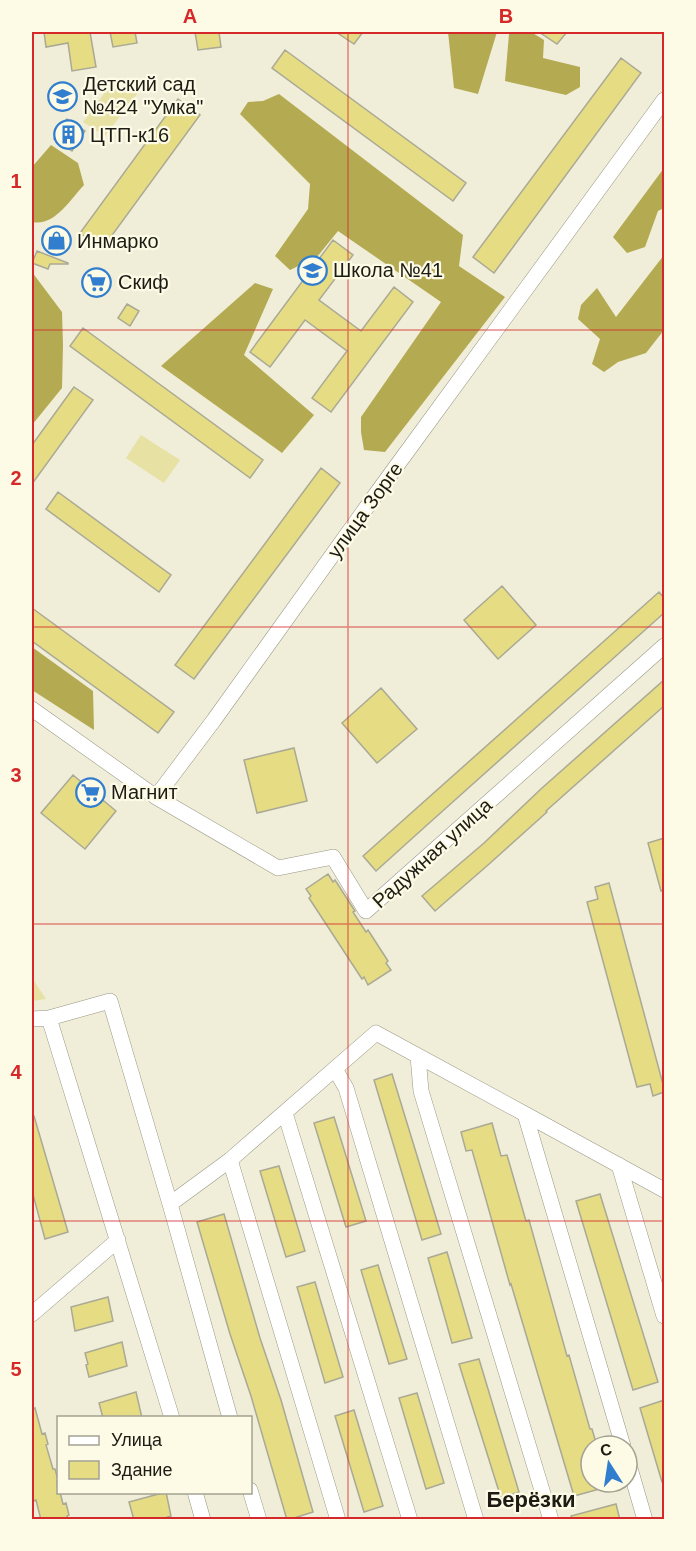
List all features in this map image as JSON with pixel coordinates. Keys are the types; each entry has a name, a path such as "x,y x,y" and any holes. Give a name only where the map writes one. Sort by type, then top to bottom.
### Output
{"street":[{"name":"улица Зорге","path":"156,797 664,99"},
{"name":"Радужная улица","path":"156,797 278,868 333,857 366,910 664,646"},
{"path":"32,709 156,797"},
{"path":"32,1019 49,1018 110,1001 229,1416"},
{"path":"49,1018 171,1416"},
{"path":"170,1204 230,1160 376,1033 664,1190"},
{"path":"418,1056 421,1091 551,1520"},
{"path":"335,1069 346,1088 476,1520"},
{"path":"285,1113 410,1520"},
{"path":"525,1114 619,1434"},
{"path":"230,1160 338,1520"},
{"path":"619,1165 664,1316"},
{"path":"32,1314 118,1240"},
{"path":"196,1494 203,1520"},
{"path":"251,1494 259,1520"},
{"path":"637,1494 645,1520"}],"shaded area":[{"path":"448,32 497,32 478,94 454,88"},
{"path":"531,32 544,40 543,58 580,67 580,87 566,95 505,81 509,34"},
{"path":"147,81 105,136 83,122 106,91"},
{"path":"279,94 463,235 459,266 505,297 385,452 364,450 361,417 441,302 338,231 317,257 290,270 275,256 308,209 310,184 240,114 248,102 263,101"},
{"path":"51,145 78,163 84,185 54,216 40,222 32,222 32,167"},
{"path":"664,168 664,208 658,211 645,247 627,253 613,237"},
{"path":"664,255 664,330 646,353 618,362 604,372 592,364 600,339 578,319 581,305 597,288 616,317"},
{"path":"32,272 62,312 63,345 62,388 32,425"},
{"path":"255,283 273,289 244,355 314,415 282,453 161,366"},
{"path":"141,435 180,460 164,483 126,458"},
{"path":"32,647 93,691 94,730 32,690"},
{"path":"32,978 46,999 32,1001"}],"building":[{"path":"44,32 90,32 96,67 72,71 68,43 46,47"},
{"path":"110,32 135,32 137,43 113,47"},
{"path":"195,32 219,32 221,47 198,50"},
{"path":"336,32 363,32 354,44"},
{"path":"539,32 567,32 557,44"},
{"path":"285,50 466,183 453,201 272,68"},
{"path":"621,58 641,73 494,273 473,257"},
{"path":"178,99 200,115 102,249 80,233"},
{"name":"ЦТП-к16","path":"67,119 85,131 72,151 54,139"},
{"path":"333,240 353,255 319,300 361,331 394,287 413,302 331,412 312,398 347,351 305,320 270,367 250,352"},
{"path":"37,251 68,264 50,264 48,269 32,263"},
{"name":"Скиф","path":"98,270 108,277 96,294 86,286"},
{"path":"127,304 139,311 130,326 118,318"},
{"path":"83,328 263,460 250,478 70,346"},
{"path":"74,387 93,400 32,484 32,445"},
{"path":"321,468 340,483 194,679 175,665"},
{"path":"58,492 171,575 159,592 46,509"},
{"path":"502,586 536,625 498,659 464,620"},
{"path":"659,592 664,598 664,613 376,871 363,856"},
{"path":"32,608 174,712 158,733 32,641"},
{"path":"664,680 664,706 435,911 422,896"},
{"path":"381,688 417,729 377,763 342,723"},
{"path":"294,748 307,801 257,813 244,760"},
{"path":"73,775 116,811 85,849 41,813"},
{"path":"664,838 664,890 661,891 648,843"},
{"path":"328,874 333,882 335,880 366,932 368,930 388,961 386,963 391,970 368,985 309,898 311,896 306,889"},
{"path":"609,883 664,1088 664,1092 653,1096 650,1084 637,1087 587,902 598,899 595,887"},
{"path":"392,1074 441,1234 422,1240 374,1080"},
{"path":"32,1116 34,1116 68,1232 45,1239 32,1191"},
{"path":"334,1117 366,1221 346,1227 314,1123"},
{"path":"492,1123 501,1156 507,1155 526,1221 529,1220 567,1356 569,1355 590,1429 593,1434 579,1434 579,1494 581,1494 574,1496 472,1150 466,1151 461,1132"},
{"path":"279,1166 305,1251 286,1257 260,1171"},
{"path":"600,1194 658,1382 633,1390 576,1201"},
{"path":"224,1214 313,1512 288,1520 197,1222"},
{"path":"447,1252 472,1338 452,1343 428,1258"},
{"path":"378,1265 407,1359 389,1364 361,1270"},
{"path":"315,1282 343,1377 325,1383 297,1287"},
{"path":"108,1297 113,1321 75,1331 71,1307"},
{"path":"122,1342 127,1366 89,1377 85,1353"},
{"path":"479,1359 519,1492 501,1498 459,1364"},
{"path":"136,1392 142,1416 102,1416 99,1403"},
{"path":"417,1393 444,1483 426,1489 399,1398"},
{"path":"664,1400 664,1482 662,1482 640,1408"},
{"path":"35,1408 42,1434 45,1433 48,1444 46,1445 57,1476 57,1494 60,1494 63,1504 66,1503 68,1520 41,1520 36,1500 33,1501 32,1409"},
{"path":"354,1410 383,1506 364,1512 335,1416"},
{"path":"166,1494 171,1516 158,1520 134,1520 129,1502"},
{"path":"616,1504 620,1520 572,1520 571,1516"}],"place":[{"name":"Детский сад №424 \"Умка\"","path":"62,96"},
{"name":"ЦТП-к16","path":"69,135"},
{"name":"Инмарко","path":"56,241"},
{"name":"Школа №41","path":"312,270"},
{"name":"Скиф","path":"97,282"},
{"name":"Магнит","path":"90,792"}],"district":[{"name":"Берёзки","path":"531,1499"}]}
